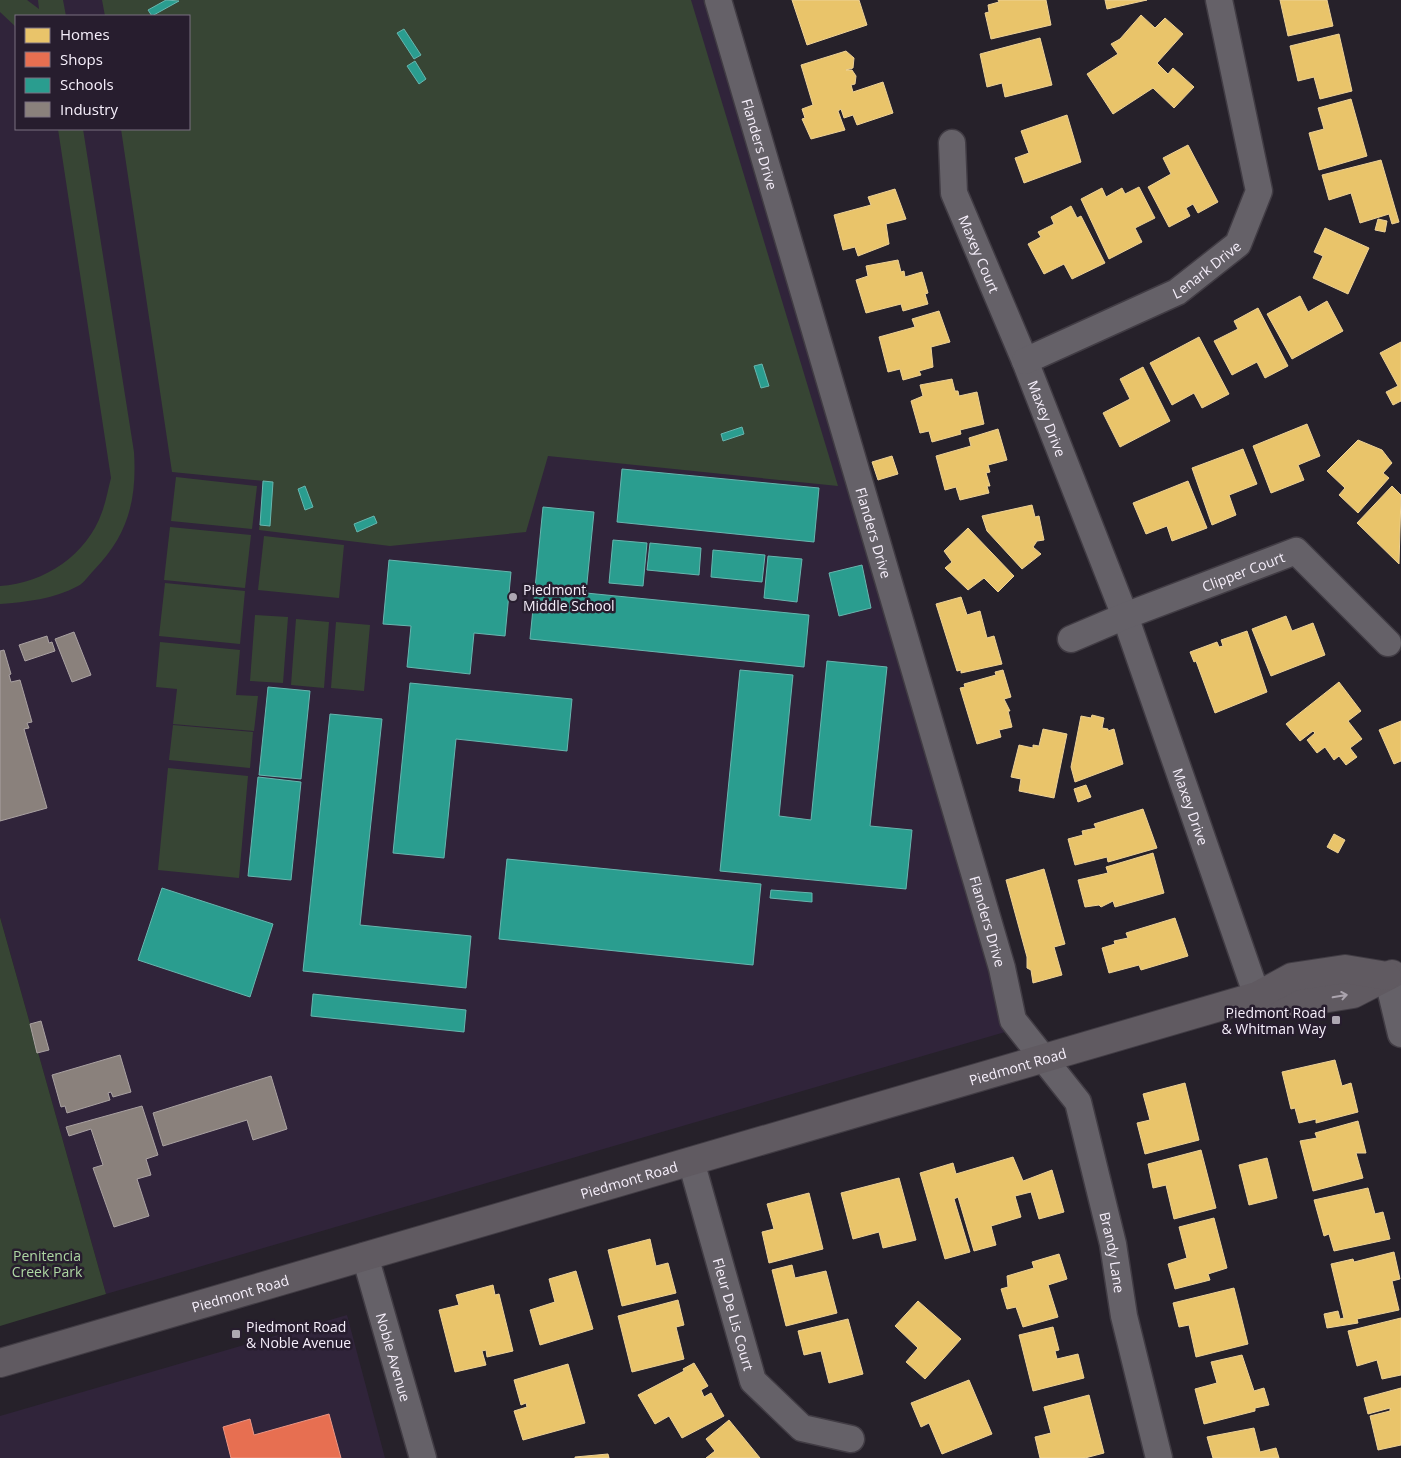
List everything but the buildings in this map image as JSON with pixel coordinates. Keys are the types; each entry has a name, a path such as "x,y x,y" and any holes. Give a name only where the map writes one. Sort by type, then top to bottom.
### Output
{"main road":[{"name":"Piedmont Road","path":"0,1363 1257,996 1292,977 1346,969 1394,974"}],"street":[{"name":"Flanders Drive","path":"718,0 1000,958 1013,1020 1043,1059"},
{"name":"Lenark Drive","path":"1025,360 1177,292 1238,244 1259,190 1219,0"},
{"name":"Maxey Court","path":"952,143 954,193 1025,360"},
{"name":"Maxey Drive","path":"1025,360 1125,616 1257,996"},
{"name":"Clipper Court","path":"1125,616 1296,551 1388,643"},
{"path":"1071,639 1125,616"},
{"path":"1394,974 1401,1034"},
{"name":"Brandy Lane","path":"1043,1059 1078,1102 1112,1244 1124,1316 1159,1458"},
{"name":"Fleur De Lis Court","path":"691,1161 753,1381 802,1428 851,1439"},
{"name":"Noble Avenue","path":"365,1256 423,1458"}],"shaded area":[{"name":"Piedmont Middle School","path":"0,0 704,0 1012,1030 106,1294 0,917"},
{"path":"347,1315 385,1458 0,1458 0,1416"}],"green space":[{"path":"0,0 27,0 39,9 38,0 63,0 66,15 15,15 15,26 0,12"},
{"path":"102,0 691,0 838,486 548,456 526,532 390,546 259,530 264,481 172,472 121,130 190,130 190,15 105,15"},
{"path":"58,130 83,130 134,452 134,486 128,516 115,544 106,557 82,583 50,597 0,604 0,586 17,584 48,573 75,554 95,527 106,500 111,478"},
{"path":"176,477 257,486 252,529 171,521"},
{"path":"170,527 251,535 245,588 164,580"},
{"path":"264,536 344,545 339,598 258,590"},
{"path":"165,583 245,591 240,644 159,636"},
{"path":"255,615 288,617 283,683 250,681"},
{"path":"296,619 329,622 324,688 291,685"},
{"path":"336,622 370,625 364,691 331,688"},
{"path":"160,642 240,650 236,695 258,696 254,731 173,724 177,689 156,687"},
{"path":"173,725 253,732 250,768 169,760"},
{"path":"168,768 248,776 239,878 158,870"},
{"name":"Penitencia Creek Park","path":"0,917 106,1294 0,1326"}],"place":[{"name":"Piedmont Middle School","path":"513,597"},
{"name":"Piedmont Road & Whitman Way","path":"1336,1020"},
{"name":"Piedmont Road & Noble Avenue","path":"236,1334"}]}
